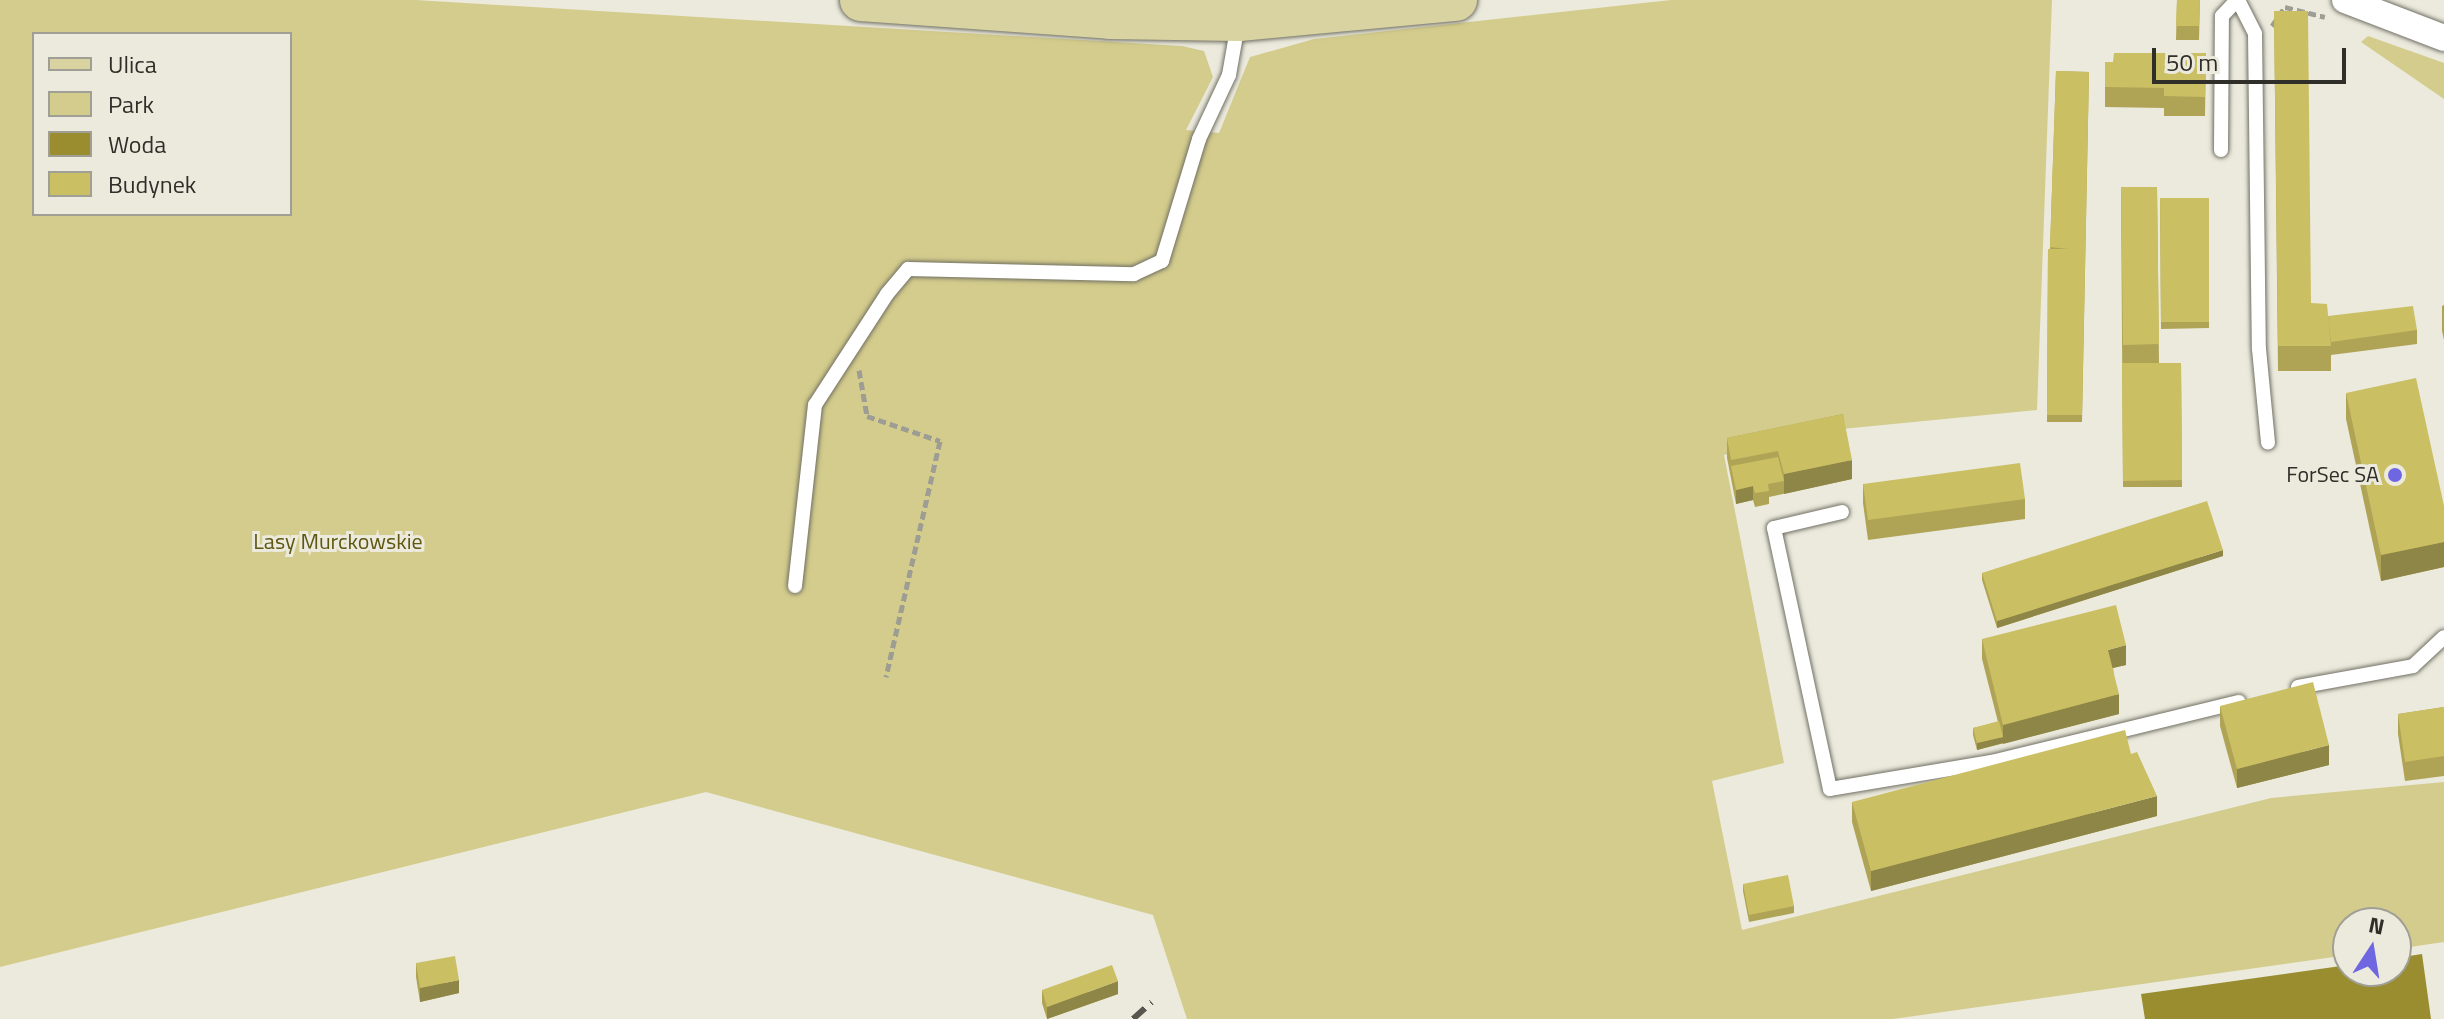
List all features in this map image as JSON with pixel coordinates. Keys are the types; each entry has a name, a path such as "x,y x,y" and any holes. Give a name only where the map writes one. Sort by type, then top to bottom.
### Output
{"main road":[{"path":"861,0 1110,18 1239,20 1468,0"}],"street":[{"path":"2345,0 2444,38"}],"lane":[{"path":"2221,150 2222,16 2238,0 2255,34 2259,349 2268,443"},
{"path":"795,586 815,405 908,269 1134,274 1162,261 1199,139 1229,75 1239,20"},
{"path":"1842,512 1774,528 1830,789 1992,762 2249,699"},
{"path":"2279,692 2413,666 2444,637"}],"path":[{"path":"855,345 867,416 940,441 886,677"}],"green space":[{"name":"Lasy Murckowskie","path":"0,0 416,0 1182,46 1204,51 1213,77 1186,130 1219,133 1250,57 1314,39 1671,0 2052,0 2037,410 1842,429 1724,455 1784,763 1712,781 1742,930 2271,798 2444,782 2444,942 2412,947 2412,907 2332,907 2332,957 1893,1019 1187,1019 1153,915 706,792 0,967"},
{"path":"2368,36 2444,63 2444,99 2361,42"}],"water":[{"path":"2422,954 2431,1019 2145,1019 2141,994 2332,967 2332,987 2412,987 2412,956"}],"building":[{"path":"2177,0 2200,0 2199,26 2176,26"},
{"path":"2274,11 2308,11 2311,303 2327,304 2331,346 2278,346"},
{"path":"2114,53 2206,53 2205,97 2164,96 2164,88 2105,87 2105,62 2113,62"},
{"path":"2056,71 2089,72 2082,415 2047,415 2048,249 2068,249 2050,247"},
{"path":"2121,187 2157,187 2159,344 2123,345"},
{"path":"2160,198 2209,198 2209,322 2161,322"},
{"path":"2413,306 2417,330 2331,342 2328,316"},
{"path":"2122,363 2181,363 2182,480 2123,481"},
{"name":"ForSec SA","path":"2416,378 2444,506 2444,542 2381,555 2346,393"},
{"path":"1843,414 1852,460 1784,474 1778,451 1731,460 1727,438"},
{"path":"1778,457 1784,481 1768,484 1769,491 1755,493 1753,486 1736,490 1731,466"},
{"path":"2020,463 2025,499 1868,520 1863,484"},
{"path":"2207,501 2223,550 1997,621 1982,573"},
{"path":"2116,605 2126,645 2108,650 2119,694 2003,725 1982,639"},
{"path":"2313,682 2329,745 2237,769 2220,706"},
{"path":"2444,707 2444,756 2405,762 2398,714"},
{"path":"1999,721 2003,737 1977,743 1973,728"},
{"path":"2125,730 2131,754 2137,752 2157,796 1871,871 1852,802"},
{"path":"1788,875 1794,906 1749,915 1743,884"},
{"path":"455,956 459,980 420,988 416,963"},
{"path":"1112,965 1118,981 1047,1007 1042,990"}],"railway":[{"path":"1133,1019 1152,1002"}],"place":[{"name":"ForSec SA","path":"2395,475"}]}
